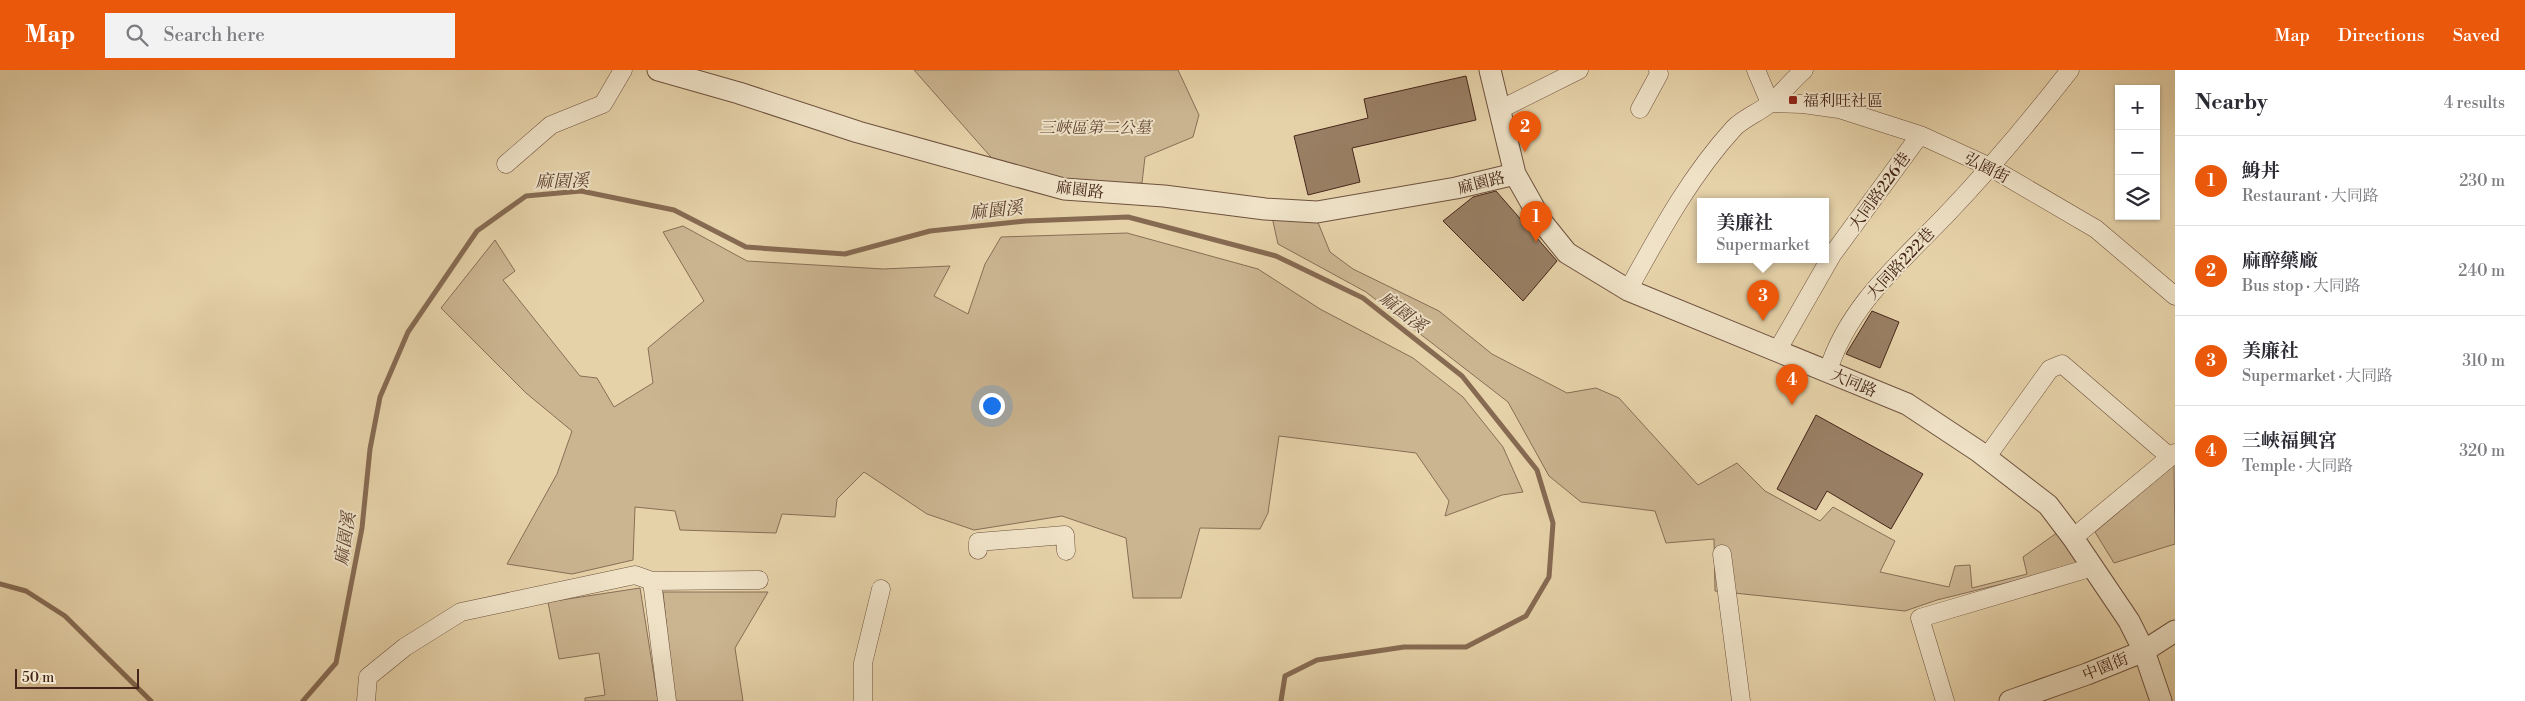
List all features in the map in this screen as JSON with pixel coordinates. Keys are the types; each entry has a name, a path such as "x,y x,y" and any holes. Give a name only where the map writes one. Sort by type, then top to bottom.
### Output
{"street":[{"path":"506,164 551,125 603,104 623,70"},
{"name":"麻園路","path":"658,70 740,93 858,132 1064,189 1164,196 1265,209 1317,212 1456,188 1515,174"},
{"name":"大同路","path":"1490,70 1515,174 1542,222 1567,253 1628,290 1907,404 1986,458 2048,505 2073,538 2129,621 2144,651 2161,701"},
{"path":"1499,110 1578,70"},
{"path":"1640,109 1659,74 1658,70"},
{"path":"1756,70 1770,103"},
{"path":"1628,290 1669,216 1712,153 1736,126 1770,103 1786,85 1804,70"},
{"name":"大同路222巷","path":"1828,371 1835,348 1870,292 1990,167 2070,70"},
{"name":"弘園街","path":"1770,103 1802,104 1839,109 1920,134 1990,167 2096,229 2175,296"},
{"name":"大同路226巷","path":"1829,260 1920,134"},
{"name":"大同路226巷","path":"1777,351 1827,263"},
{"path":"1986,458 2050,369 2062,364 2172,455 2073,538"},
{"path":"978,550 978,542 1065,536 1066,550"},
{"path":"1722,554 1741,701"},
{"path":"1945,701 1920,618 2092,567"},
{"path":"366,701 368,677 405,647 461,612 635,575 652,581 759,580"},
{"path":"652,581 667,701"},
{"path":"863,701 863,663 881,589"},
{"name":"中園街","path":"2010,701 2144,651 2175,631"}],"green space":[{"name":"三峽區第二公墓","path":"914,70 1178,70 1199,115 1193,137 1145,157 1142,183 1084,185 998,165"},
{"path":"1272,217 1317,220 1330,252 1353,269 1439,311 1492,354 1567,393 1596,388 1619,398 1698,485 1737,463 1765,491 1820,521 1833,507 1895,541 1880,572 1949,587 1955,566 1970,565 1972,588 2027,574 2023,557 2058,532 2083,564 1937,600 1905,611 1715,591 1714,539 1666,543 1655,511 1581,502 1549,476 1508,402 1366,292 1278,244"},
{"path":"683,226 747,261 883,269 950,266 934,296 968,314 985,264 1001,237 1127,233 1258,269 1320,309 1413,358 1463,397 1503,447 1523,492 1502,495 1445,516 1449,501 1416,453 1279,436 1268,513 1260,529 1200,528 1181,598 1133,598 1126,538 1062,516 974,530 927,514 864,472 837,499 835,517 782,514 776,533 680,530 675,511 635,507 633,560 572,574 507,564 557,474 572,431 526,393 441,308 495,240 515,271 503,280 580,376 597,378 614,407 653,383 648,348 704,301 663,232"},
{"path":"2174,465 2175,544 2114,563 2095,532"},
{"path":"640,588 658,701 585,701 585,698 605,695 599,653 559,659 548,602"},
{"path":"663,592 768,592 735,648 743,701 674,701"}],"building":[{"path":"1466,76 1476,120 1352,148 1360,182 1308,195 1294,136 1368,118 1364,99"},
{"path":"1496,191 1557,261 1523,301 1443,221 1473,197"},
{"path":"1872,311 1899,322 1880,368 1846,354"},
{"path":"1816,415 1923,474 1891,529 1827,491 1816,510 1777,489"}],"waterway":[{"name":"麻園溪","path":"303,701 336,663 362,528 370,449 380,397 408,332 477,231 526,196 581,191 674,210 746,247 845,254 930,231 1026,221 1128,217 1276,256 1363,298 1462,376 1537,470 1553,523 1549,577 1526,616 1466,647 1404,647 1317,660 1285,676 1281,701"},
{"name":"麻園溪","path":"0,584 26,591 65,616 151,701"}],"place":[{"name":"福利旺社區","path":"1793,100"},
{"name":"麻醉藥廠","path":"1525,152"},
{"name":"鯓丼","path":"1536,242"},
{"name":"美廉社","path":"1763,321"},
{"name":"三峽福興宮","path":"1792,405"}]}
